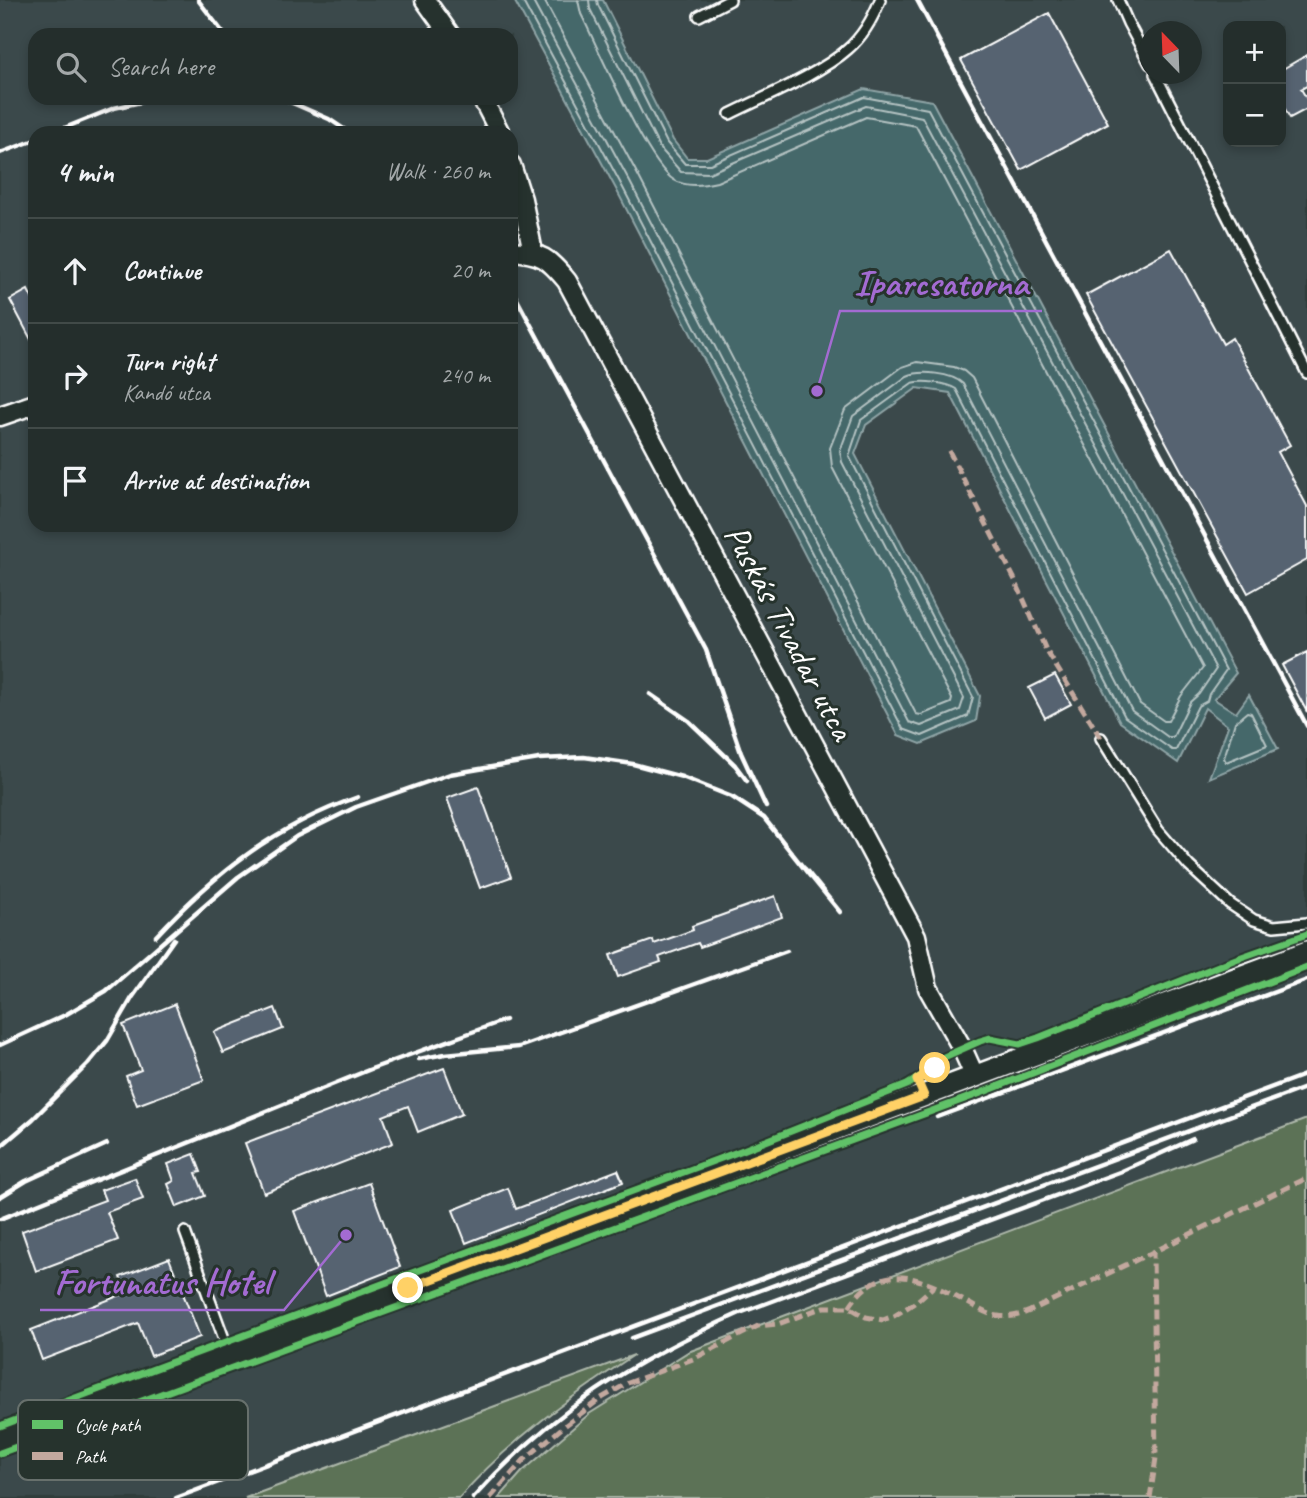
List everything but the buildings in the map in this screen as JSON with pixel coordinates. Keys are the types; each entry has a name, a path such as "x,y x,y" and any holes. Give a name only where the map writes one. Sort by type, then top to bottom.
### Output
{"street":[{"path":"425,0 445,28"},
{"path":"486,105 496,126"},
{"path":"518,187 533,252 518,251"},
{"name":"Puskás Tivadar utca","path":"533,252 550,260 567,281 916,936 928,988 975,1077"},
{"path":"0,416 28,406"},
{"path":"111,1400 1307,952"},
{"path":"0,1442 18,1435"}],"lane":[{"path":"699,16 730,0"},
{"path":"730,114 826,65 848,49 868,27 880,0"},
{"path":"1118,0 1139,44"},
{"path":"1160,84 1307,373"},
{"path":"1101,738 1158,830 1189,866 1230,904 1254,920 1274,926 1307,923"},
{"path":"185,1232 230,1355"}],"shaded area":[{"path":"0,0 514,0 616,189 980,696 855,454 866,425 917,388 950,393 1120,722 1196,724 1204,708 1228,726 1210,778 1249,696 1236,714 1213,699 932,102 707,158 687,158 673,140 603,0 1307,0 1307,1119 688,1352 589,1414 522,1472 499,1498 459,1498 488,1465 546,1415 630,1357 245,1498 0,1498"}],"green space":[{"path":"1307,1119 1307,1498 499,1498 522,1472 589,1414 688,1352"},
{"path":"634,1355 542,1420 499,1457 459,1498 245,1498"}],"water":[{"path":"514,0 603,0 673,140 687,158 707,158 864,89 932,101 1236,673 1214,699 1236,713 1249,695 1278,749 1209,778 1228,726 1205,708 1178,763 1120,722 950,393 917,388 866,425 855,454 980,696 976,721 921,744 898,735 616,189"}],"railway":[{"path":"198,0 220,28"},
{"path":"917,0 1307,726"},
{"path":"69,126 128,105"},
{"path":"297,105 340,126"},
{"path":"0,153 28,143"},
{"path":"518,301 706,650 741,753 766,807"},
{"path":"650,694 689,721 735,765 747,781"},
{"path":"0,1045 65,1015 106,991 238,877 297,836 356,807 450,774 539,759 584,757 633,764 682,777 732,797 764,818 810,876"},
{"path":"156,936 201,892 248,854 300,822 358,797"},
{"path":"805,869 840,912"},
{"path":"0,1147 33,1119 88,1064 107,1041 132,998 174,939"},
{"path":"419,1059 519,1047 787,951"},
{"path":"937,1117 1307,980"},
{"path":"0,1219 371,1069 505,1020"},
{"path":"248,1471 1307,1074"},
{"path":"632,1338 1307,1087"},
{"path":"473,1498 533,1439 564,1414 630,1369 702,1331 740,1313 1122,1171 1193,1139"},
{"path":"0,1197 26,1181 107,1144"},
{"path":"176,1498 224,1480"}],"marked path":[{"path":"949,451 1015,580 1046,650 1101,738"},
{"path":"849,1307 862,1291 876,1281 906,1277 936,1287 990,1314 1007,1317 1019,1315 1307,1178"},
{"path":"1150,1498 1156,1458 1153,1253"},
{"path":"490,1498 524,1460 563,1427 600,1399 628,1383 693,1359 758,1326 778,1324 824,1307 849,1307 866,1317 883,1320 916,1302 934,1286"}],"cycle path":[{"path":"70,1400 743,1150 907,1085 935,1068 944,1057 980,1041 990,1038 1020,1044 1307,934"},
{"path":"144,1400 981,1093 1307,967"},
{"path":"0,1426 18,1419"},
{"path":"0,1453 18,1446"}],"place":[{"name":"Iparcsatorna","path":"817,391"},
{"name":"Fortunatus Hotel","path":"346,1235"}],"route":[{"path":"408,1288 924,1096 917,1080 935,1068"}]}
